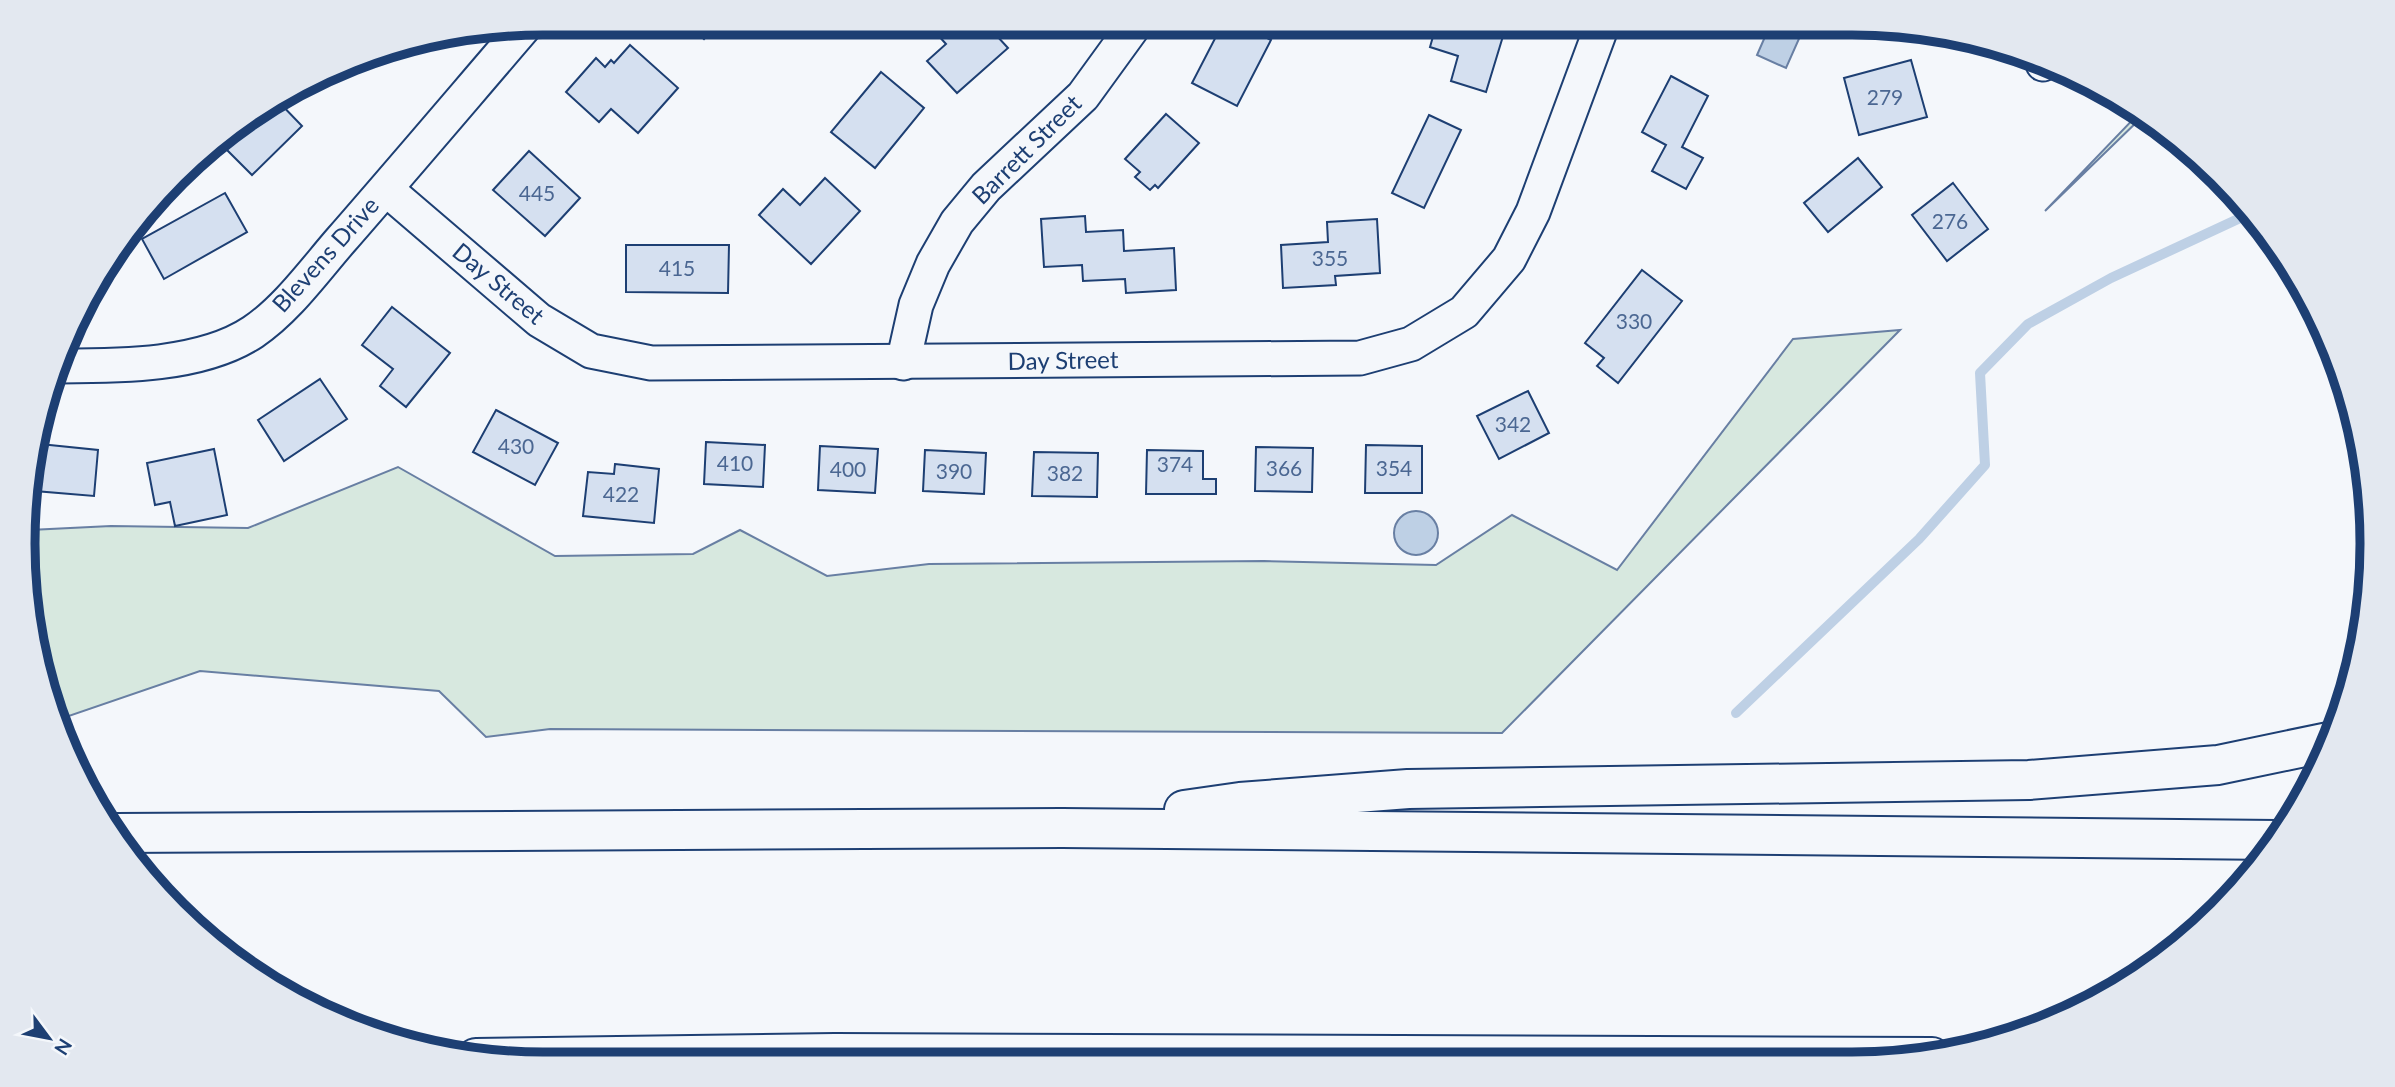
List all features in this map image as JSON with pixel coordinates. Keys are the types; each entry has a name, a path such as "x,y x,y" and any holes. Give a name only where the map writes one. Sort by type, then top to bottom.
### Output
{"highway":[{"path":"1062,828 1240,802 1408,789 2029,780 2218,765 2318,744"},
{"path":"126,833 1062,828 2265,839"}],"street":[{"name":"Barrett Street","path":"903,363 916,305 933,264 957,222 986,187 1083,96 1127,35"},
{"name":"Day Street","path":"386,189 538,320 591,351 651,363 1360,358 1411,344 1464,312 1509,259 1533,212 1599,35"},
{"name":"Blevens Drive","path":"67,366 150,363 221,347 252,332 278,311 517,36"}],"shaded area":[{"path":"2132,120 2136,123 2045,211"},
{"path":"1900,330 1502,733 550,729 486,737 439,691 200,671 66,717 52,675 39,610 35,530 111,526 248,528 398,467 555,556 693,554 740,530 827,576 929,564 1264,561 1436,565 1512,515 1617,570 1793,339"}],"water":[{"path":"1766,35 1801,35 1786,68 1757,55"},
{"path":"1416,511 1431,518 1438,533 1431,548 1416,555 1401,548 1394,533 1401,518"}],"building":[{"path":"938,35 996,35 1008,48 957,93 927,61 946,44"},
{"path":"1217,35 1261,35 1271,40 1237,106 1192,83"},
{"path":"1433,35 1503,35 1486,92 1451,81 1458,56 1430,47"},
{"path":"630,45 678,88 638,133 611,109 599,122 566,92 596,58 605,67 611,60 614,63"},
{"path":"1911,60 1927,117 1859,135 1844,78"},
{"path":"881,72 924,108 875,168 831,132"},
{"path":"1671,76 1708,96 1682,147 1703,158 1686,189 1652,171 1666,145 1642,132"},
{"path":"283,107 302,126 252,175 225,148"},
{"path":"1166,114 1199,143 1158,188 1155,185 1150,190 1135,177 1140,172 1125,159"},
{"path":"1429,115 1461,130 1424,208 1392,193"},
{"path":"529,151 580,198 545,236 493,190"},
{"path":"1858,158 1882,187 1828,232 1804,203"},
{"path":"825,178 860,211 811,264 759,215 783,189 800,205"},
{"path":"1953,183 1988,229 1947,261 1912,215"},
{"path":"225,193 247,232 164,279 142,239"},
{"path":"1085,216 1086,232 1123,230 1124,251 1174,248 1176,290 1126,293 1125,279 1083,281 1082,265 1044,267 1041,219"},
{"path":"1377,219 1380,273 1335,276 1336,285 1283,288 1281,245 1328,242 1327,222"},
{"path":"626,245 729,245 728,293 626,292"},
{"path":"1642,270 1682,301 1618,383 1597,366 1604,358 1585,343"},
{"path":"392,307 450,353 406,407 380,386 393,369 362,345"},
{"path":"320,379 347,419 284,461 258,420"},
{"path":"1528,391 1549,433 1499,459 1477,416"},
{"path":"496,410 558,443 535,485 473,452"},
{"path":"706,442 765,445 763,487 704,484"},
{"path":"45,445 98,450 94,496 38,491"},
{"path":"1366,445 1422,446 1422,493 1365,493"},
{"path":"820,446 878,449 875,493 818,490"},
{"path":"1256,447 1313,448 1312,492 1255,491"},
{"path":"214,449 227,515 175,526 170,502 155,505 147,463"},
{"path":"925,450 986,453 984,494 923,491"},
{"path":"1147,450 1203,451 1203,479 1216,479 1216,494 1146,494"},
{"path":"1034,452 1098,453 1097,497 1032,496"},
{"path":"615,464 659,469 654,523 583,516 588,472 614,474"}],"waterway":[{"path":"1736,713 1919,539 1985,465 1980,373 2028,324 2111,278 2242,217"}]}
